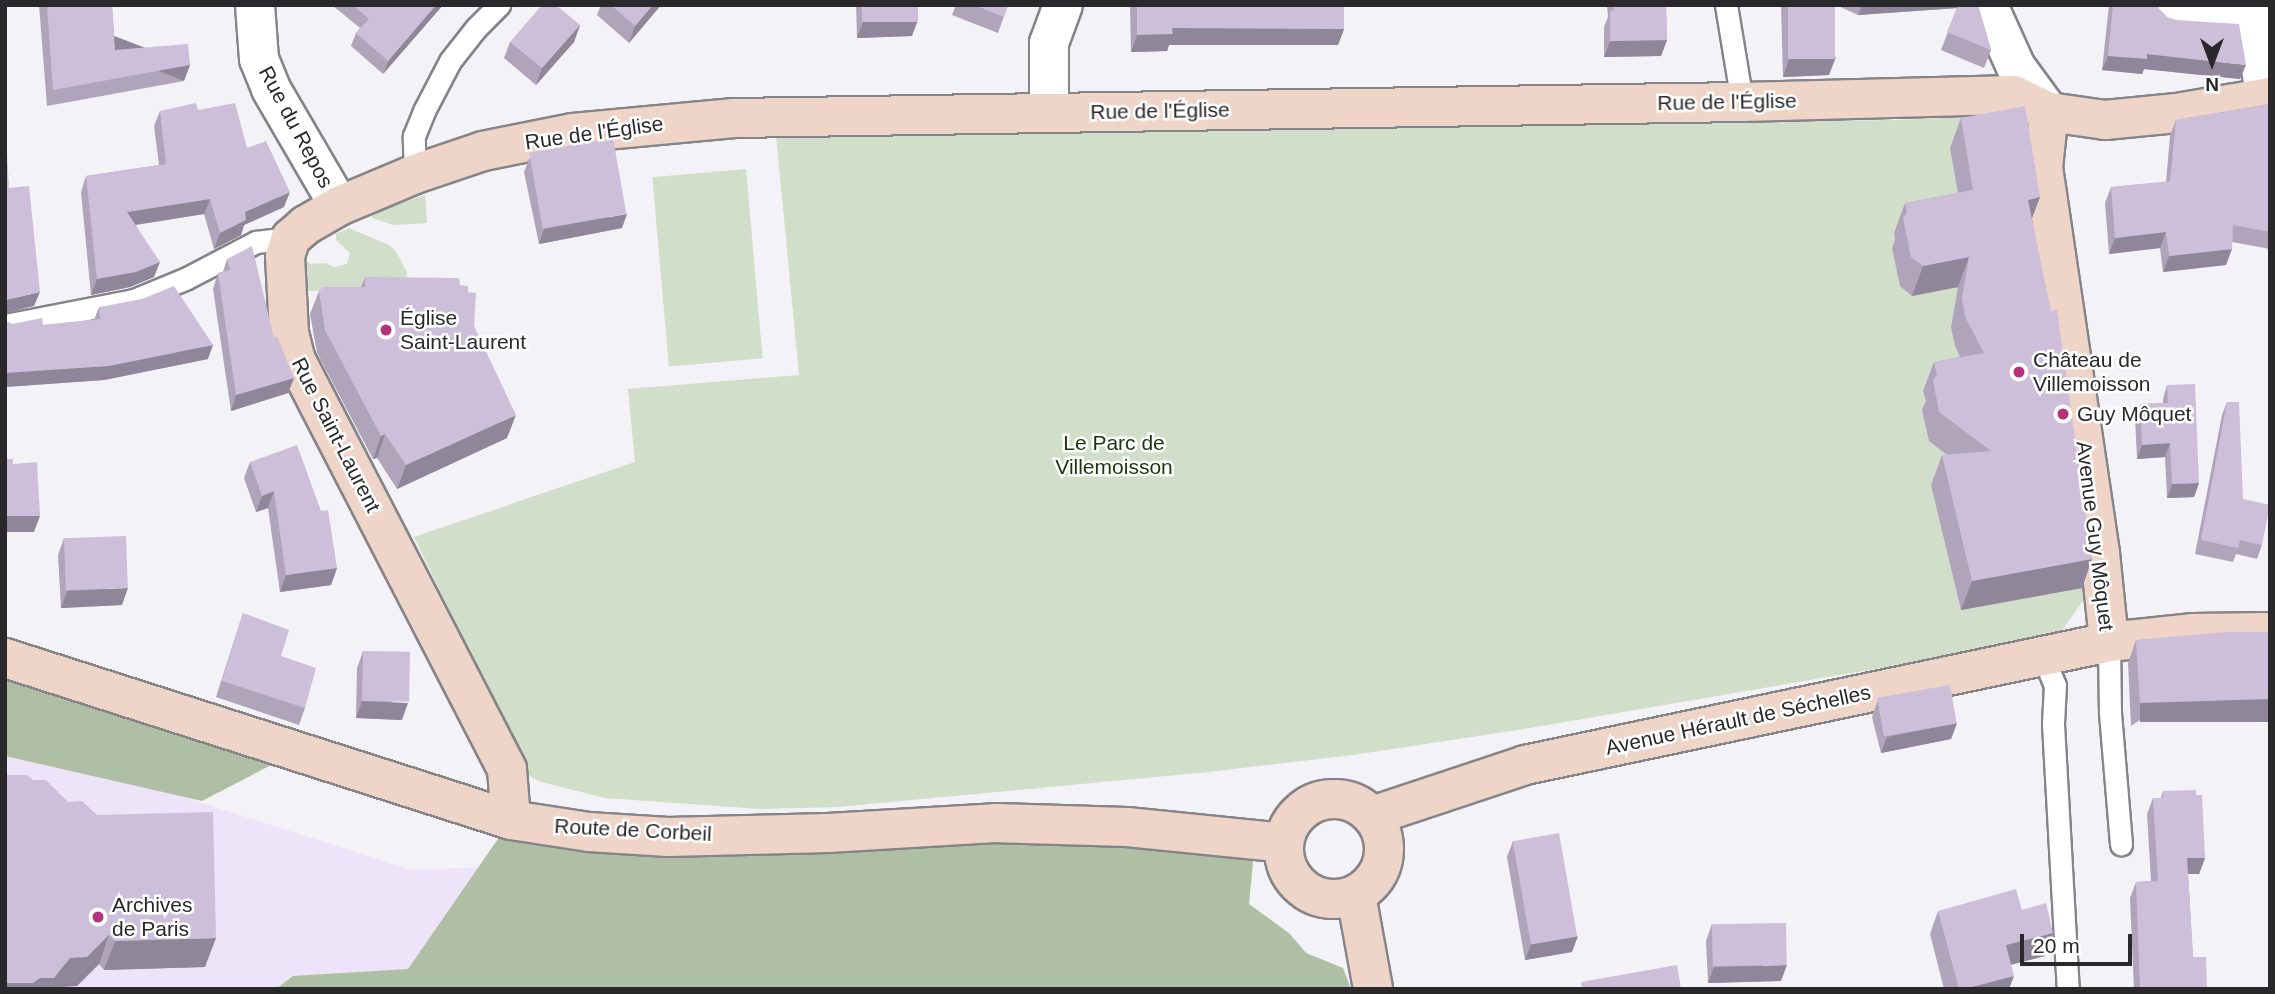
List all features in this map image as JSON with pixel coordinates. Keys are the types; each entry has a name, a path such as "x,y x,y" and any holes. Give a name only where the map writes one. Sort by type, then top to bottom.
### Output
{"street":[{"name":"Rue du Repos","path":"255,5 259,59 271,89 338,206"},
{"path":"1049,112 1049,43 1063,5"},
{"path":"1988,5 2016,67 2049,111 2105,120 2177,113 2268,97 2261,17 2173,13"},
{"name":"Rue de l'Église","path":"291,238 306,225 338,206 415,174 483,151 573,133 657,123 734,118 2014,95 2049,111"},
{"name":"Avenue Guy Môquet","path":"2049,111 2043,167 2100,553 2109,642"},
{"name":"Rue Saint-Laurent","path":"291,238 285,256 286,301 296,361 507,769 511,820"},
{"name":"Avenue Hérault de Séchelles","path":"1371,816 1525,765 2109,642 2192,633 2270,632"},
{"name":"Route de Corbeil","path":"5,658 511,820 589,832 668,837 828,834 995,823 1101,826 1284,844"},
{"path":"1347,801 1371,816 1380,828 1383,858 1370,884 1356,895 1330,899 1304,889 1288,869 1284,844 1295,817 1319,802 1347,801"},
{"path":"1356,895 1373,989"}],"lane":[{"path":"415,174 414,136 424,111 450,61 476,28 499,5"},
{"path":"1726,5 1741,102"},
{"path":"5,325 134,300 187,278 256,242 291,238"},
{"path":"2109,642 2110,713 2121,845"},
{"path":"2043,656 2055,685 2053,724 2068,989"}],"shaded area":[{"path":"5,740 412,870 519,866 572,989 5,989"}],"green space":[{"name":"Le Parc de Villemoisson","path":"2011,115 2084,599 2061,632 1892,666 1524,729 1353,755 1208,772 838,807 759,809 605,798 538,781 530,776 414,537 635,462 628,389 799,375 776,135 1896,120"},
{"path":"746,169 763,358 669,366 652,177"},
{"path":"425,195 427,223 394,225 372,218 372,213"},
{"path":"349,228 389,245 397,253 407,273 406,280 397,290 305,291 304,259 310,264 326,263 334,267 347,264 350,253 336,240 336,234"},
{"path":"5,658 298,751 202,801 5,756"},
{"path":"511,820 1255,842 1249,904 1290,934 1306,953 1343,968 1351,989 276,989 293,976 408,969"}],"building":[{"path":"47,5 112,5 115,50 188,44 190,65 53,90"},
{"path":"353,5 436,5 388,61 356,33 369,19"},
{"path":"542,5 556,5 580,25 542,68 510,42"},
{"path":"611,5 653,5 635,26"},
{"path":"862,5 918,5 918,22 862,22"},
{"path":"974,5 1008,5 1004,17"},
{"path":"1137,5 1344,5 1344,29 1172,28 1173,34 1137,35"},
{"path":"1614,5 1666,5 1667,40 1610,41 1610,11 1614,10"},
{"path":"1788,5 1835,5 1835,59 1788,59"},
{"path":"1958,5 1978,5 1991,50 1947,32"},
{"path":"2113,5 2158,5 2167,17 2176,20 2239,24 2246,65 2147,54 2147,59 2108,56"},
{"path":"196,103 198,110 235,103 247,148 266,141 290,192 245,212 246,220 220,233 210,199 127,212 160,262 136,272 97,279 86,176 166,164 160,111"},
{"path":"2270,104 2270,232 2233,225 2232,249 2169,256 2166,232 2115,238 2111,187 2170,181 2176,120"},
{"name":"Château de Villemoisson","path":"2025,106 2040,197 2028,200 2051,311 2057,310 2092,559 1972,581 1942,455 1991,451 1939,412 1933,380 1937,375 1934,362 1984,353 1965,317 1962,298 1969,257 1923,266 1911,257 1903,218 1907,213 1905,203 1973,190 1961,118"},
{"path":"5,119 9,188 29,186 40,292 5,300"},
{"path":"613,138 626,214 543,229 529,153"},
{"path":"252,246 274,338 277,336 294,378 236,395 218,273 230,270 227,259"},
{"path":"365,277 459,278 460,285 468,286 468,292 476,293 474,326 516,415 406,465 385,434 381,436 325,330 319,291 323,287 365,287"},
{"path":"174,286 213,345 109,366 5,373 5,321 12,324 42,318 43,325 100,319 99,307 142,299"},
{"path":"2195,384 2199,483 2172,484 2170,443 2142,445 2140,404 2168,403 2167,385"},
{"path":"2227,402 2239,402 2243,499 2270,505 2262,545 2240,540 2238,548 2201,540"},
{"path":"297,445 321,511 328,510 337,568 286,575 274,491 262,496 250,462"},
{"path":"5,459 13,459 13,464 37,462 40,516 5,516"},
{"path":"126,536 128,588 66,590 64,538"},
{"path":"243,613 289,630 281,656 316,668 305,708 222,681"},
{"path":"2226,632 2270,632 2270,699 2140,703 2136,640"},
{"path":"363,651 410,652 409,702 362,701"},
{"path":"1950,685 1957,723 1884,736 1877,698"},
{"name":"Archives de Paris","path":"5,775 27,775 33,780 46,780 68,802 82,801 97,815 213,812 216,938 115,941 109,935 87,957 70,958 54,978 40,978 33,983 5,983"},
{"path":"2196,790 2196,795 2202,795 2205,858 2187,858 2193,957 2206,957 2207,989 2140,989 2136,882 2158,881 2153,798 2163,798 2163,791"},
{"path":"1559,833 1577,936 1531,945 1513,841"},
{"path":"2016,889 2022,910 2046,903 2053,933 2006,945 2014,976 1959,989 1938,911"},
{"path":"1786,923 1787,965 1713,966 1712,924"},
{"path":"1677,965 1681,989 1582,989 1581,982"}],"place":[{"name":"Église Saint-Laurent","path":"386,330"},
{"name":"Château de Villemoisson","path":"2019,372"},
{"name":"Guy Môquet","path":"2063,414"},
{"name":"Archives de Paris","path":"98,917"}]}
